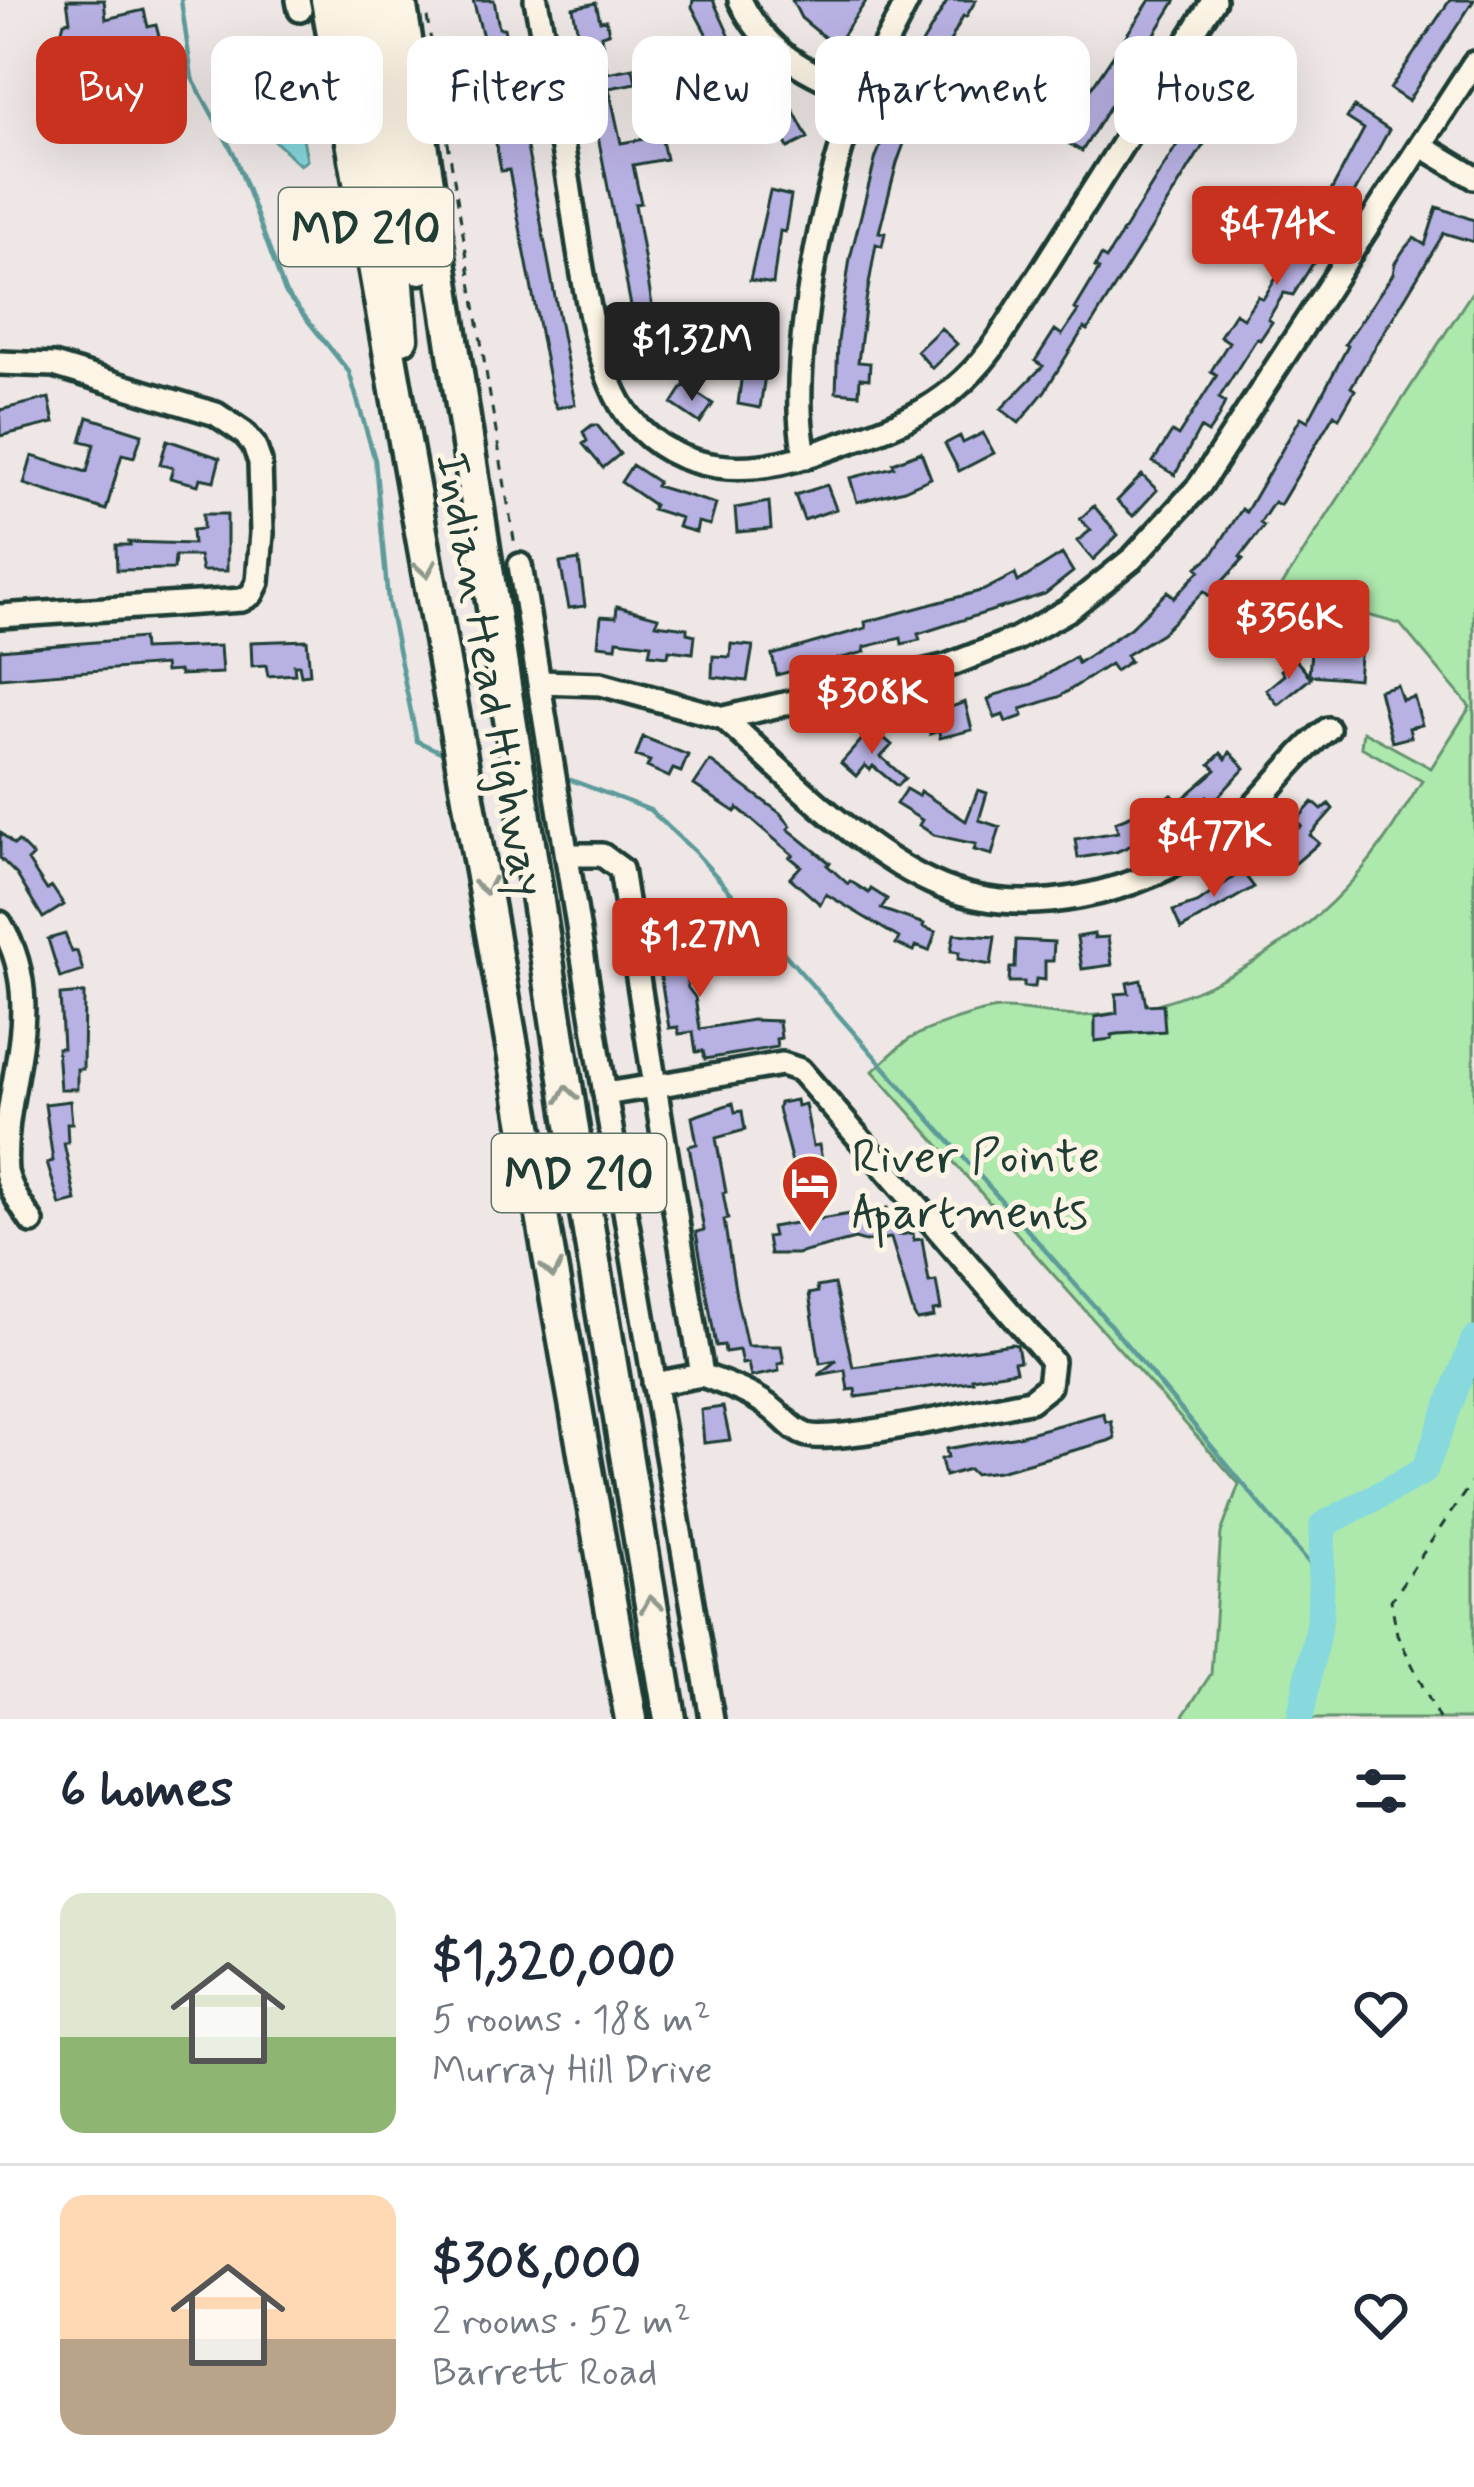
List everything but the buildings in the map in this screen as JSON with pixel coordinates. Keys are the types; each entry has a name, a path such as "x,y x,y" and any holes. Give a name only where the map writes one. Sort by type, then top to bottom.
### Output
{"highway":[{"path":"352,0 398,285 406,454"},
{"path":"374,0 422,280 494,627"},
{"name":"Indian Head Highway","path":"400,0 494,627 670,1719"},
{"name":"Indian Head Highway","path":"308,3 406,454 631,1719"}],"street":[{"path":"536,0 604,366 630,419 661,444 696,464 746,469 806,457 916,416 970,377 1214,0"},
{"path":"740,0 759,33 790,63 815,74"},
{"path":"890,36 908,0"},
{"path":"724,718 973,657 1038,628 1117,573 1200,485 1474,63"},
{"path":"806,457 799,431 800,386 814,270 845,144"},
{"path":"1422,146 1474,177"},
{"path":"0,363 54,365 199,408 235,424 251,440 260,462 260,575 252,594 235,601 0,616"},
{"path":"520,565 712,1719"},
{"path":"540,682 601,684 724,718 902,867 965,894 1031,900 1114,889 1168,868 1228,830 1294,756 1328,729"},
{"path":"568,855 602,855 621,869 702,1375"},
{"path":"0,922 16,954 20,991 1,1142 9,1183 32,1222"},
{"path":"605,1094 782,1064 800,1070 1052,1361 1049,1386 1030,1401 810,1436 751,1395 702,1375 654,1384"}],"path":[{"path":"424,0 520,565"},
{"path":"1439,1719 1397,1634 1391,1600 1474,1479"}],"green space":[{"path":"1474,289 1474,1719 1181,1719 1211,1674 1221,1533 1239,1484 873,1071 914,1036 981,1012 1011,1009 1083,1016 1121,1012 1196,990 1232,974 1298,931 1373,856 1422,781 1361,747 1363,731 1431,768 1470,707 1400,624 1279,590"}],"water":[{"path":"278,144 304,144 307,160 300,165"}],"waterway":[{"path":"181,0 192,78 235,156 285,292 349,372 375,460 388,601 417,741 445,754"},
{"path":"571,780 650,810 695,852 1096,1308 1321,1577"},
{"path":"1300,1719 1320,1617 1323,1525 1424,1471 1474,1340"}],"place":[{"name":"River Pointe Apartments","path":"810,1234"}]}
